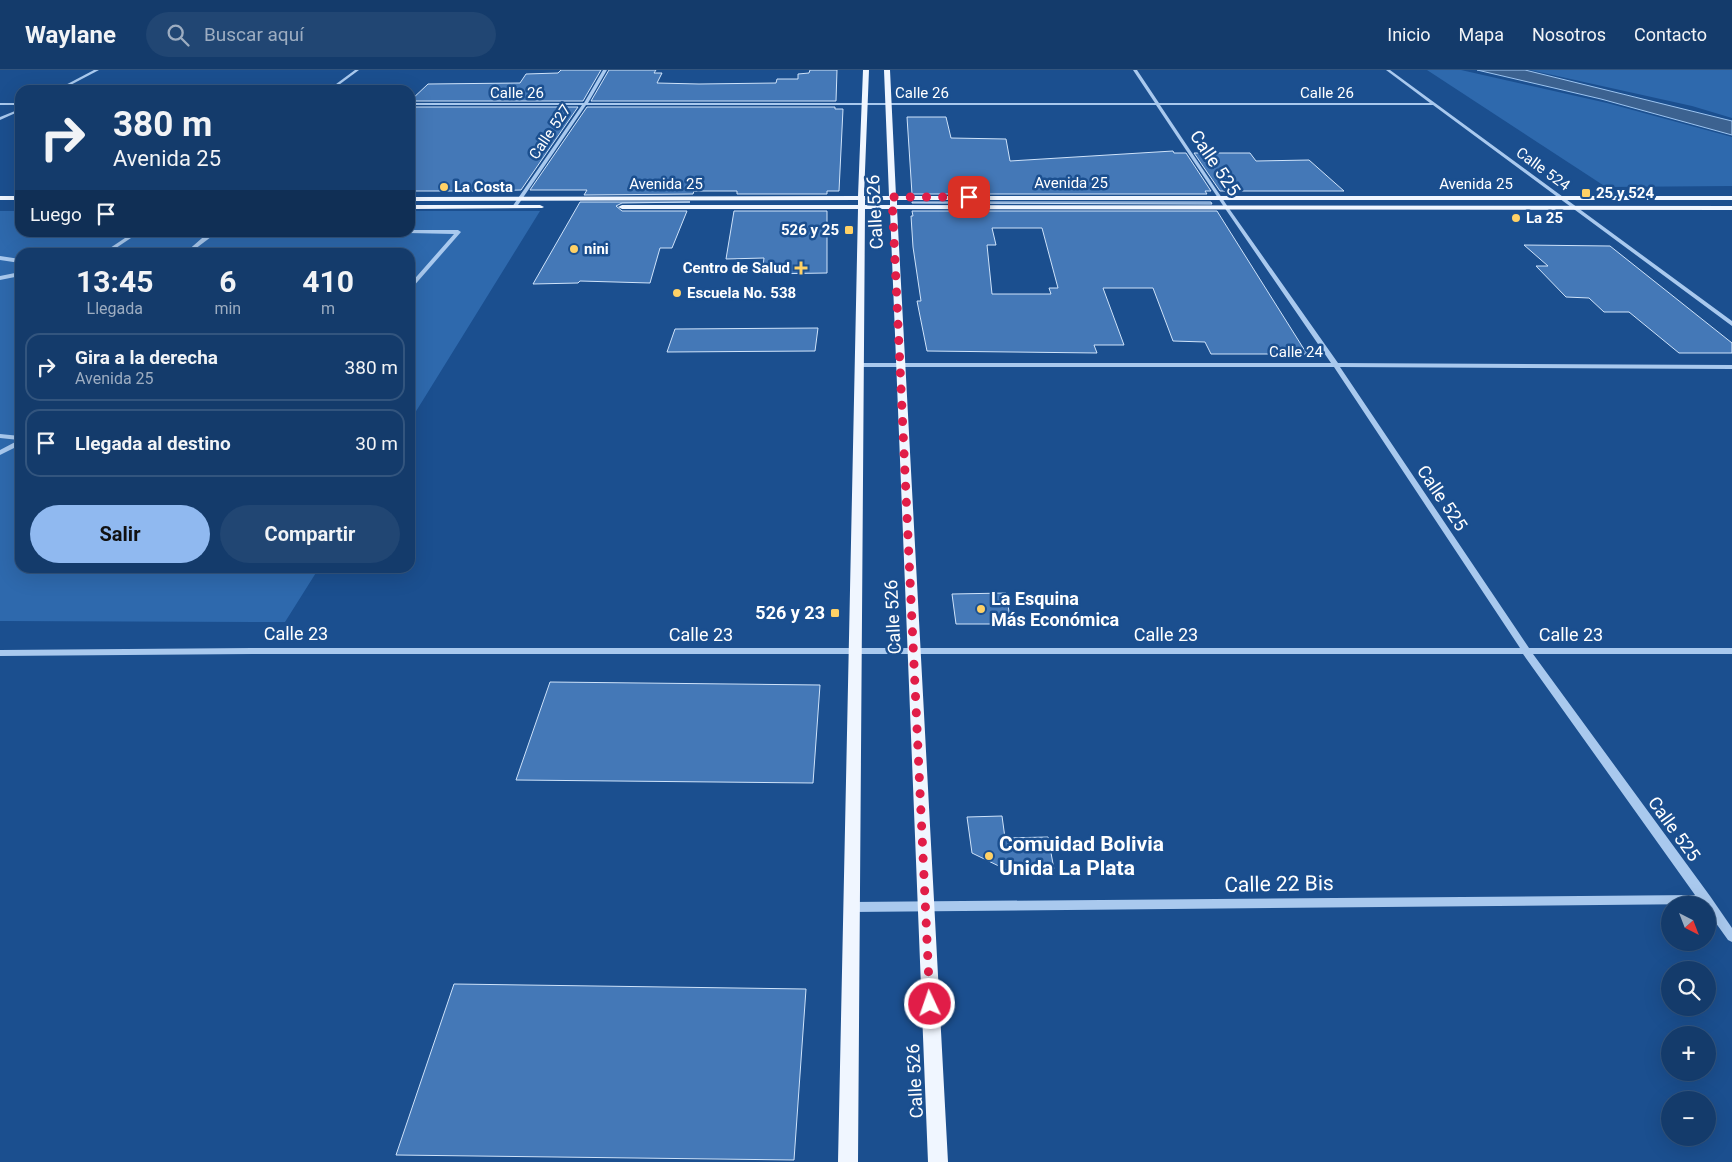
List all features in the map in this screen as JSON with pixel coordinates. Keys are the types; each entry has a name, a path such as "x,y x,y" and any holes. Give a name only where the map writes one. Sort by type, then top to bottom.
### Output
{"main road":[{"name":"Calle 526","path":"848,1162 862,202 866,70"},
{"name":"Calle 526","path":"887,70 938,1162"},
{"name":"Avenida 25","path":"893,202 1219,197 1732,198"},
{"path":"0,198 15,198"},
{"name":"Avenida 25","path":"415,198 1226,207 1732,208"},
{"name":"Avenida 25","path":"614,207 862,202"},
{"path":"415,207 554,207"}],"street":[{"path":"68,85 97,70"},
{"path":"337,85 358,70"},
{"name":"Calle 527","path":"514,207 606,70"},
{"name":"Calle 525","path":"1135,70 1219,197 1336,365 1526,651 1704,896"},
{"name":"Calle 524","path":"1388,70 1732,324"},
{"path":"0,104 15,104"},
{"name":"Calle 26","path":"415,104 1434,104"},
{"path":"0,119 15,112"},
{"path":"415,232 458,232 415,281"},
{"path":"113,248 130,237"},
{"path":"193,248 208,237"},
{"path":"0,258 15,260"},
{"path":"0,278 15,275"},
{"name":"Calle 24","path":"860,365 1732,367"},
{"path":"0,436 15,438"},
{"path":"0,454 15,445"},
{"name":"Calle 23","path":"0,653 252,651 1732,651"},
{"name":"Calle 22 Bis","path":"852,907 1661,899"},
{"name":"Calle 525","path":"1716,914 1732,937"}],"shaded area":[{"path":"1427,70 1461,70 1607,103 1732,137 1732,186 1606,187"},
{"path":"1477,70 1525,70 1732,121 1732,135 1601,99"},
{"path":"1530,70 1732,70 1732,118 1692,106"},
{"path":"0,211 15,211 15,237 415,237 415,211 540,211 415,413 415,248 15,248 15,573 316,573 285,622 0,621"}],"building":[{"path":"561,70 601,70 583,101 415,101 415,96 428,84 520,83 526,74 558,73"},
{"path":"609,70 656,70 654,73 662,73 657,83 699,84 776,83 777,79 798,79 798,74 809,73 810,70 837,70 836,101 591,101"},
{"path":"415,107 578,107 521,190 415,191"},
{"path":"587,107 835,107 835,109 843,109 839,191 827,191 827,194 737,194 737,191 694,191 693,194 584,195 587,190 530,190"},
{"path":"907,117 946,117 951,138 1006,139 1010,161 1173,151 1174,153 1186,153 1211,191 1205,191 1207,194 912,194"},
{"path":"1194,153 1250,153 1256,161 1309,160 1344,191 1220,191"},
{"path":"580,202 690,202 622,203 616,206 622,211 687,211 672,248 660,248 650,283 580,281 578,283 533,284"},
{"path":"1211,202 1212,204 912,203"},
{"path":"734,211 827,211 827,273 762,274 764,258 726,259"},
{"path":"912,211 1217,211 1307,354 1211,354 1205,342 1173,341 1153,288 1103,288 1124,345 1094,345 1097,353 927,351 917,301 921,301 913,247 911,216 913,216","holes":["992,228 1042,228 1058,288 1049,288 1051,294 992,294 987,245 996,245"]},
{"path":"1524,245 1610,246 1732,343 1732,353 1679,353 1629,312 1604,312 1589,298 1566,297 1536,266 1548,266"},
{"path":"818,328 815,351 667,352 675,329"},
{"name":"La Esquina Más Económica","path":"1006,593 1011,624 956,624 952,594"},
{"path":"550,682 820,685 813,783 516,780"},
{"path":"1002,816 1005,838 1048,837 1054,869 1007,870 972,853 967,817"},
{"path":"454,984 806,989 794,1160 396,1155"}],"place":[{"name":"La Costa","path":"444,187"},
{"name":"25 y 524","path":"1586,193"},
{"name":"La 25","path":"1516,218"},
{"name":"526 y 25","path":"849,230"},
{"name":"nini","path":"574,249"},
{"name":"Centro de Salud","path":"801,268"},
{"name":"Escuela No. 538","path":"677,293"},
{"name":"La Esquina Más Económica","path":"981,609"},
{"name":"526 y 23","path":"835,613"},
{"name":"Comuidad Bolivia Unida La Plata","path":"989,856"}],"route":[{"path":"930,1004 894,207 892,197 969,197"}]}
